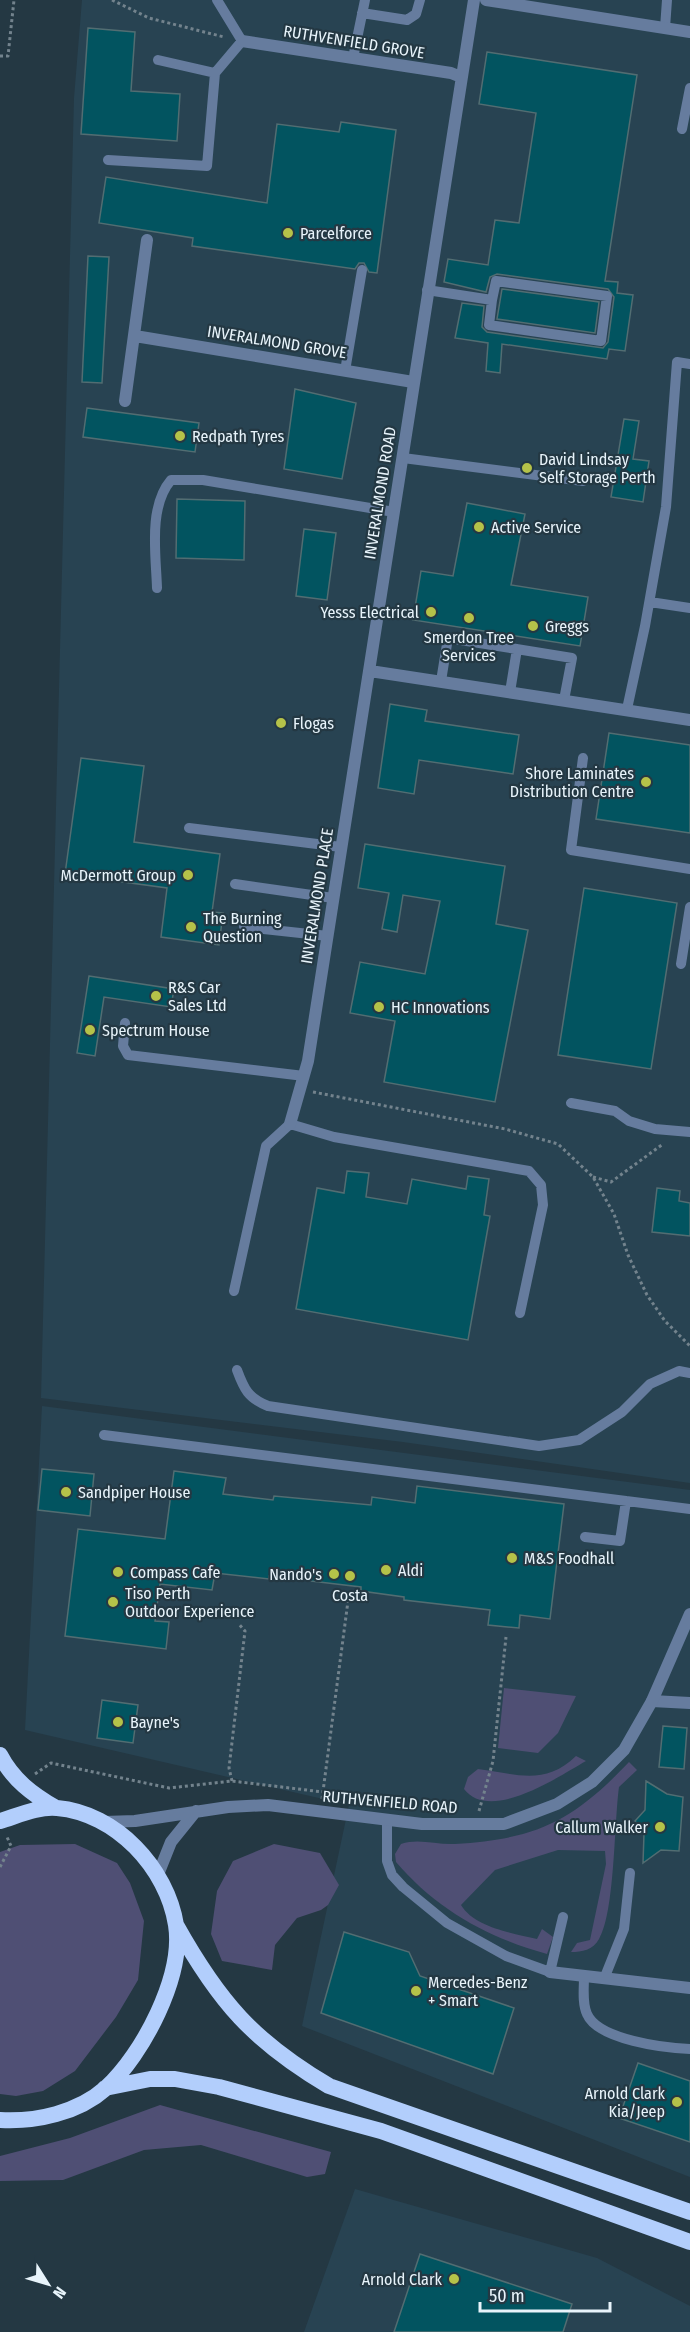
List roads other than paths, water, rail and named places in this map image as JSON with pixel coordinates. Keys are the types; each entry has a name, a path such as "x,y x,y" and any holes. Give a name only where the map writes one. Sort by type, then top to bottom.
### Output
{"highway":[{"path":"0,1755 8,1770 33,1794 56,1808 104,1822 124,1836 139,1851 157,1877 176,1925 203,1973 240,2020 288,2061 329,2086 690,2212"},
{"path":"2,1825 56,1808"},
{"path":"0,2120 34,2120 53,2115 83,2103 105,2088 134,2053 166,1993 173,1976 176,1925"},
{"path":"105,2088 130,2081 175,2079 229,2090 381,2132 690,2242"}],"street":[{"name":"INVERALMOND ROAD","path":"370,671 460,77 474,0"},
{"path":"486,0 690,32"},
{"name":"RUTHVENFIELD GROVE","path":"242,41 451,73 460,77"},
{"path":"125,401 147,240"},
{"name":"INVERALMOND GROVE","path":"135,336 413,382"},
{"path":"370,671 690,720"},
{"name":"INVERALMOND PLACE","path":"290,1124 304,1076 370,671"},
{"name":"RUTHVENFIELD ROAD","path":"104,1822 135,1821 196,1811 268,1805 387,1821 504,1824 557,1804 592,1782 624,1750 652,1701 690,1614"},
{"path":"652,1701 690,1703"},
{"path":"157,1877 171,1842 196,1811"},
{"path":"550,1972 690,1988"}],"lane":[{"path":"108,160 207,166 215,73 242,41 217,0"},
{"path":"353,58 365,0"},
{"path":"362,13 407,20 416,14 420,0"},
{"path":"665,28 667,0"},
{"path":"158,60 215,73"},
{"path":"682,129 690,88"},
{"path":"345,371 362,270"},
{"path":"496,281 608,297 601,341 489,325 492,300 496,281"},
{"path":"427,290 492,300"},
{"path":"627,709 650,602 666,507 677,362 690,364"},
{"path":"403,458 583,481"},
{"path":"157,588 156,531 162,491 171,480 203,480 394,512"},
{"path":"650,602 690,608"},
{"path":"441,681 448,638 572,658 564,700"},
{"path":"510,692 517,649"},
{"path":"583,758 571,850 690,869"},
{"path":"189,828 341,847"},
{"path":"235,884 333,898"},
{"path":"681,964 690,906"},
{"path":"244,927 328,936"},
{"path":"125,1023 123,1046 128,1055 304,1076"},
{"path":"571,1102 615,1110 629,1121 655,1129 690,1132"},
{"path":"234,1291 266,1146 290,1124 334,1137 529,1171 541,1185 543,1204 520,1313"},
{"path":"237,1370 245,1392 254,1400 268,1406 539,1446 579,1440 622,1412 650,1384 679,1371 690,1374"},
{"path":"104,1436 690,1509"},
{"path":"585,1537 620,1541 627,1501"},
{"path":"387,1821 387,1862 392,1875 403,1887 447,1923 506,1956 550,1972 563,1917"},
{"path":"604,1979 624,1929 630,1873"},
{"path":"584,1977 587,2015 597,2026 652,2046 690,2049"}],"place":[{"name":"Parcelforce","path":"288,233"},
{"name":"Redpath Tyres","path":"180,436"},
{"name":"David Lindsay Self Storage Perth","path":"527,468"},
{"name":"Active Service","path":"479,527"},
{"name":"Yesss Electrical","path":"431,612"},
{"name":"Smerdon Tree Services","path":"469,618"},
{"name":"Greggs","path":"533,626"},
{"name":"Flogas","path":"281,723"},
{"name":"Shore Laminates Distribution Centre","path":"646,782"},
{"name":"McDermott Group","path":"188,875"},
{"name":"The Burning Question","path":"191,927"},
{"name":"R&S Car Sales Ltd","path":"156,996"},
{"name":"HC Innovations","path":"379,1007"},
{"name":"Spectrum House","path":"90,1030"},
{"name":"Sandpiper House","path":"66,1492"},
{"name":"M&S Foodhall","path":"512,1558"},
{"name":"Aldi","path":"386,1570"},
{"name":"Compass Cafe","path":"118,1572"},
{"name":"Nando's","path":"334,1574"},
{"name":"Costa","path":"350,1576"},
{"name":"Tiso Perth Outdoor Experience","path":"113,1602"},
{"name":"Bayne's","path":"118,1722"},
{"name":"Callum Walker","path":"660,1827"},
{"name":"Mercedes-Benz + Smart","path":"416,1991"},
{"name":"Arnold Clark Kia/Jeep","path":"677,2102"},
{"name":"Arnold Clark","path":"454,2279"}]}
